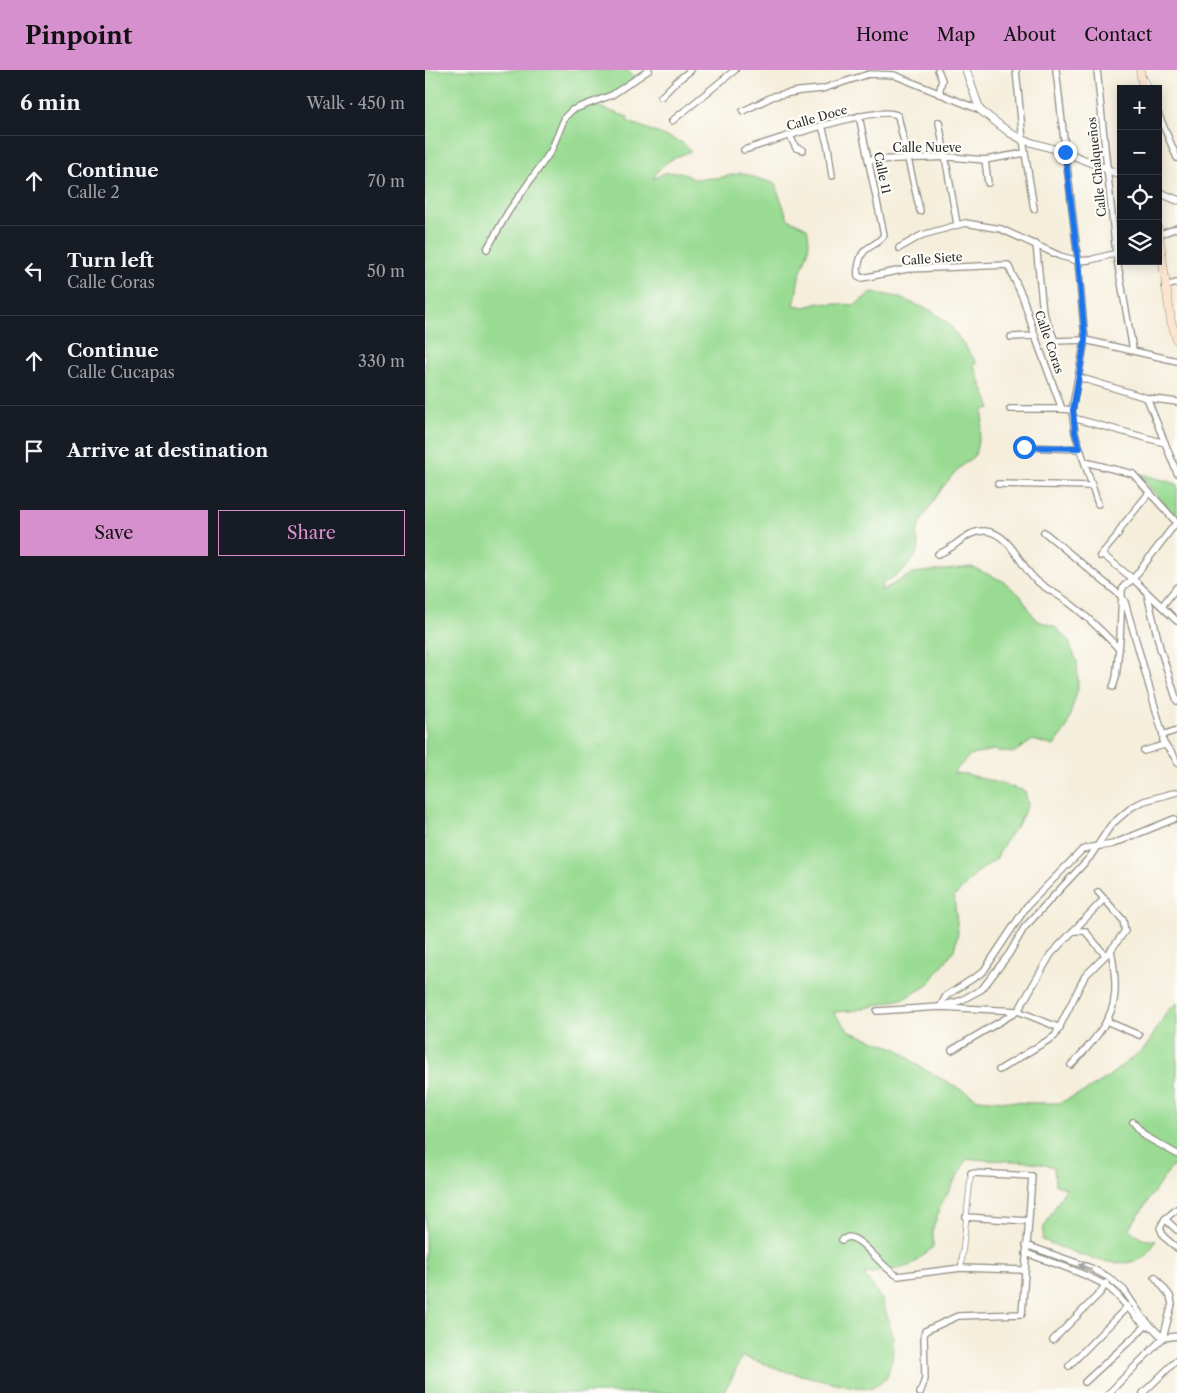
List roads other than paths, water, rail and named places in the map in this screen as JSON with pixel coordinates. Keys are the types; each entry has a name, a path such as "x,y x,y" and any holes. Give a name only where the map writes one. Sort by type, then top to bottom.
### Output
{"main road":[{"path":"1141,71 1143,85"},
{"path":"1162,259 1171,321 1177,340"}],"street":[{"path":"487,249 507,212 551,151 565,117 572,110 612,95 649,70"},
{"path":"661,97 691,70"},
{"path":"672,121 735,70"},
{"path":"938,70 942,80 939,94"},
{"path":"966,70 980,110"},
{"path":"1016,70 1023,140 1034,209"},
{"path":"1055,70 1078,261 1085,340 1073,418 1080,448 1098,504"},
{"name":"Calle Chalqueños","path":"1097,70 1117,238"},
{"path":"1141,71 1146,85"},
{"path":"743,111 774,96 822,89 869,74 894,75 980,110 1023,140 1065,152 1117,173"},
{"name":"Calle Doce","path":"744,150 859,116 893,112 898,116 907,157"},
{"name":"Calle 11","path":"858,276 860,254 881,240 885,235 859,116"},
{"path":"939,122 957,224"},
{"path":"1162,122 1177,158"},
{"path":"822,126 828,147 832,176"},
{"path":"790,136 796,148 803,150"},
{"name":"Calle Nueve","path":"869,160 907,157 961,157 985,160 1025,153"},
{"path":"907,157 920,211"},
{"path":"985,160 988,183"},
{"path":"1162,194 1177,200"},
{"path":"899,248 922,235 965,223 1001,229 1060,256 1078,261 1117,253"},
{"path":"1162,231 1177,228"},
{"name":"Calle Coras","path":"1036,244 1043,312 1055,341 1085,340"},
{"name":"Calle Coras","path":"1009,265 1023,298 1062,409"},
{"name":"Calle Siete","path":"858,276 862,278 907,269 1009,265"},
{"name":"Calle Chalqueños","path":"1121,265 1133,350"},
{"path":"1165,286 1177,283"},
{"path":"1011,337 1035,336"},
{"path":"1085,340 1177,361"},
{"path":"1078,377 1147,398 1177,402"},
{"path":"1147,398 1177,473"},
{"path":"1010,409 1073,410"},
{"path":"1073,418 1165,443"},
{"path":"1024,447 1080,448"},
{"path":"1085,462 1133,474 1177,523 1133,579 1124,586 1121,596 1121,628 1116,678 1113,687"},
{"path":"998,484 1092,486"},
{"path":"1149,493 1101,555 1133,579 1177,621"},
{"path":"938,554 970,534 989,531 996,534 1012,548 1034,579 1068,601 1100,629 1119,649"},
{"path":"1044,532 1121,596 1127,607 1163,735 1164,745 1174,756 1177,763"},
{"path":"1162,606 1177,587"},
{"path":"1147,593 1160,648 1177,700"},
{"path":"1163,735 1177,730"},
{"path":"1144,751 1164,745"},
{"path":"942,1007 960,1001 982,989 1009,954 1024,928 1090,857 1111,825 1132,807 1144,801 1177,792"},
{"path":"942,1007 946,996 983,972 1027,906 1082,850 1099,844 1113,844 1174,819"},
{"path":"1043,890 1052,897"},
{"path":"999,1070 1055,1036 1085,976 1111,950 1125,931 1123,920 1098,892"},
{"path":"952,1050 1018,1011 1051,954 1104,899"},
{"path":"1071,932 1085,931 1105,955"},
{"path":"1071,1065 1091,1046 1115,1001 1115,971 1111,950"},
{"path":"877,1011 942,1007 1018,1011 1060,1028"},
{"path":"1106,1021 1139,1035"},
{"path":"1133,1122 1145,1136 1177,1154"},
{"path":"920,1393 925,1379 923,1336 925,1331 958,1316 1022,1314 1032,1176 971,1173 961,1268"},
{"path":"1177,1209 1165,1219 1160,1228 1164,1237 1177,1248"},
{"path":"966,1217 1028,1221"},
{"path":"1165,1219 1176,1227"},
{"path":"842,1240 848,1237 859,1240 889,1272 898,1276 961,1268 1024,1270"},
{"path":"1026,1246 1091,1268 1108,1277 1124,1290 1149,1325 1163,1338 1177,1337"},
{"path":"1026,1253 1105,1285 1117,1294 1139,1320 1149,1325"},
{"path":"1053,1340 1101,1292 1108,1277"},
{"path":"1109,1393 1163,1338 1172,1304 1170,1296 1155,1277"},
{"path":"1069,1366 1128,1306"},
{"path":"1085,1382 1149,1325"},
{"path":"1143,1393 1177,1360"}]}
